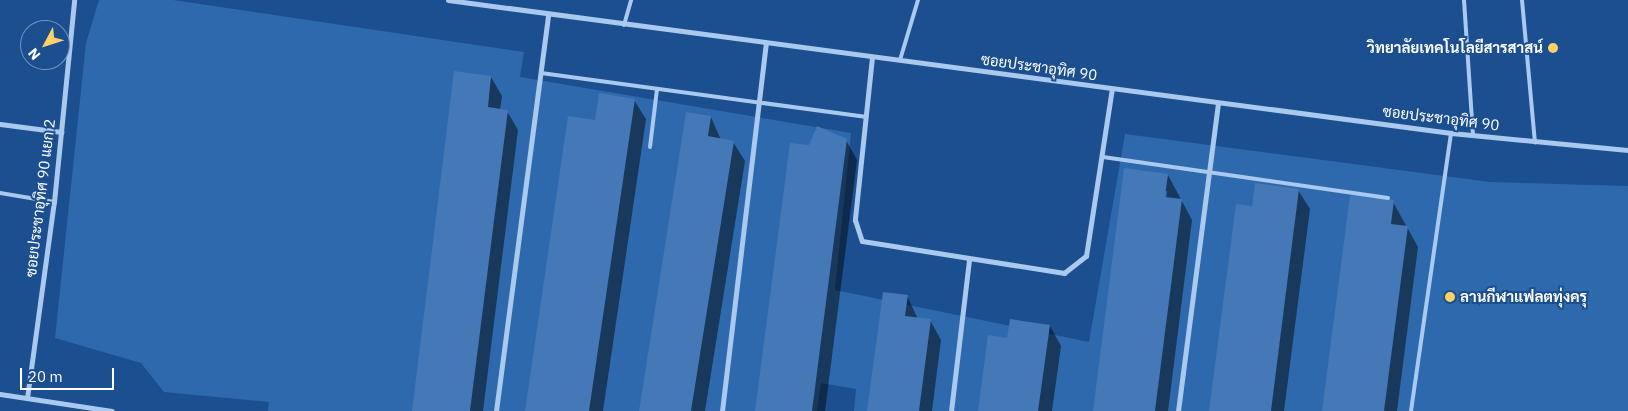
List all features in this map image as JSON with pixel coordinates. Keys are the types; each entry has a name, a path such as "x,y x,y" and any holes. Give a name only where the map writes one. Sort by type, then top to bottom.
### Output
{"street":[{"name":"ซอยประชาอุทิศ 90 แยก 2","path":"27,398 54,202 74,0"},
{"name":"ซอยประชาอุทิศ 90","path":"448,0 548,16 900,60 1473,136 1628,150"},
{"path":"496,411 548,16"},
{"path":"722,411 766,43"},
{"path":"872,57 855,220 862,241 969,260 1064,273 1086,256 1103,157 1112,89"},
{"path":"1178,411 1218,103"},
{"path":"0,124 61,132"},
{"path":"951,411 969,260"},
{"path":"0,394 112,411"}],"lane":[{"path":"624,25 631,0"},
{"path":"900,60 918,0"},
{"path":"1464,0 1473,136"},
{"path":"1522,0 1535,142"},
{"path":"540,74 865,117"},
{"path":"650,147 657,89"},
{"path":"1411,411 1451,133"},
{"path":"1103,157 1388,198"},
{"path":"0,193 54,202"}],"shaded area":[{"path":"99,0 173,0 524,52 520,77 851,133 835,290 1089,342 1125,134 1490,182 1628,186 1628,411 854,411 856,389 821,383 817,411 268,411 269,402 164,392 141,363 55,338 86,43"}],"building":[{"path":"454,71 491,76 488,107 508,110 470,411 412,411"},
{"path":"599,93 635,99 589,411 525,411 568,116 595,120"},
{"path":"686,112 711,116 708,136 734,141 691,411 639,411"},
{"path":"817,126 847,139 812,411 755,411 790,143 809,145"},
{"path":"1124,168 1168,174 1165,197 1182,199 1155,411 1093,411"},
{"path":"1255,183 1299,189 1271,411 1209,411 1236,204 1252,206"},
{"path":"1350,195 1394,200 1391,224 1408,226 1384,411 1322,411"},
{"path":"883,292 908,295 905,316 931,319 919,411 867,411"},
{"path":"1010,319 1050,325 1038,411 978,411 988,335 1007,338"}],"place":[{"name":"วิทยาลัยเทคโนโลยีสารสาสน์","path":"1553,48"},
{"name":"ลานกีฬาแฟลตทุ่งครุ","path":"1450,297"}]}
